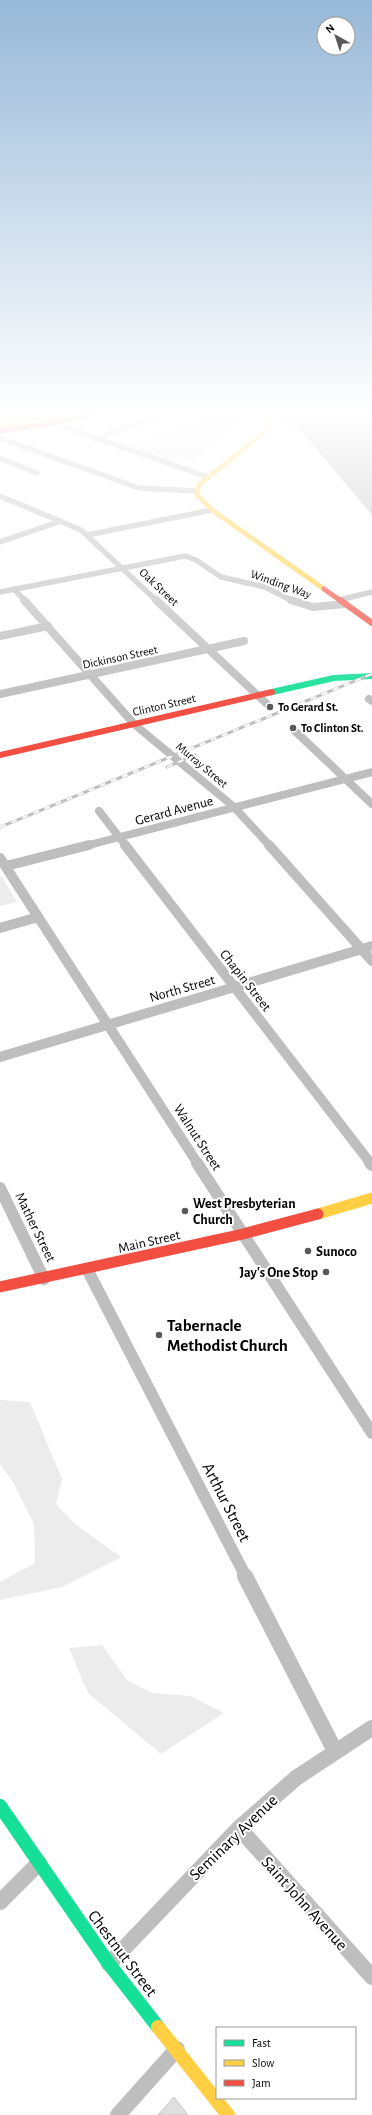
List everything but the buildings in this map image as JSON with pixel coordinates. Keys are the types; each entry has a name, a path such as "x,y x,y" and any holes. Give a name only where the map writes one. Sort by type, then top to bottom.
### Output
{"main road":[{"path":"213,511 372,623"},
{"name":"Clinton Street","path":"0,755 334,678 356,675 372,676"},
{"name":"Main Street","path":"0,1287 290,1223 372,1198"},
{"name":"Chestnut Street","path":"0,1806 109,1964 228,2115"}],"street":[{"name":"Oak Street","path":"36,511 61,521 87,535 268,705"},
{"path":"87,535 209,511"},
{"path":"0,542 61,521"},
{"name":"Winding Way","path":"0,592 185,556 196,560 221,577 265,587 299,604 313,607 342,602 372,592"},
{"name":"Murray Street","path":"14,589 134,724 234,808 305,883 372,961"},
{"path":"0,636 48,626"},
{"name":"Dickinson Street","path":"0,694 244,641"},
{"path":"295,731 372,804"},
{"name":"Gerard Avenue","path":"0,874 8,869 120,837 372,772"},
{"name":"Chapin Street","path":"99,811 372,1165"},
{"name":"Walnut Street","path":"0,858 372,1433"},
{"path":"0,928 38,917"},
{"name":"North Street","path":"0,1057 372,946"},
{"name":"Mather Street","path":"0,1188 44,1278"},
{"name":"Arthur Street","path":"87,1269 335,1752"},
{"name":"Seminary Avenue","path":"109,1964 239,1828 296,1778 372,1728"},
{"name":"Saint John Avenue","path":"239,1828 372,1977"},
{"path":"0,1902 39,1863"},
{"path":"118,2115 177,2049"}],"shaded area":[{"path":"0,877 2,877 17,902 0,906"},
{"path":"0,1400 30,1402 62,1479 56,1504 74,1523 121,1557 62,1587 0,1600 0,1582 35,1563 34,1524 13,1482 0,1464"},
{"path":"102,1645 128,1681 152,1693 191,1696 224,1713 161,1754 88,1693 69,1648"}],"railway":[{"path":"0,827 372,674"},
{"path":"167,767 195,755"}],"traffic: fast":[{"path":"272,692 334,678 372,676"},
{"path":"0,1806 109,1964 158,2027"}],"traffic: slow":[{"path":"213,511 324,589"},
{"path":"318,1214 372,1198"},
{"path":"158,2027 228,2115"}],"traffic: jam":[{"path":"324,589 372,623"},
{"path":"0,755 272,692"},
{"path":"0,1287 243,1234 318,1214"}],"place":[{"name":"To Gerard St.","path":"270,707"},
{"name":"To Clinton St.","path":"293,728"},
{"name":"West Presbyterian Church","path":"185,1211"},
{"name":"Sunoco","path":"308,1251"},
{"name":"Jay's One Stop","path":"326,1272"},
{"name":"Tabernacle Methodist Church","path":"159,1335"}]}
